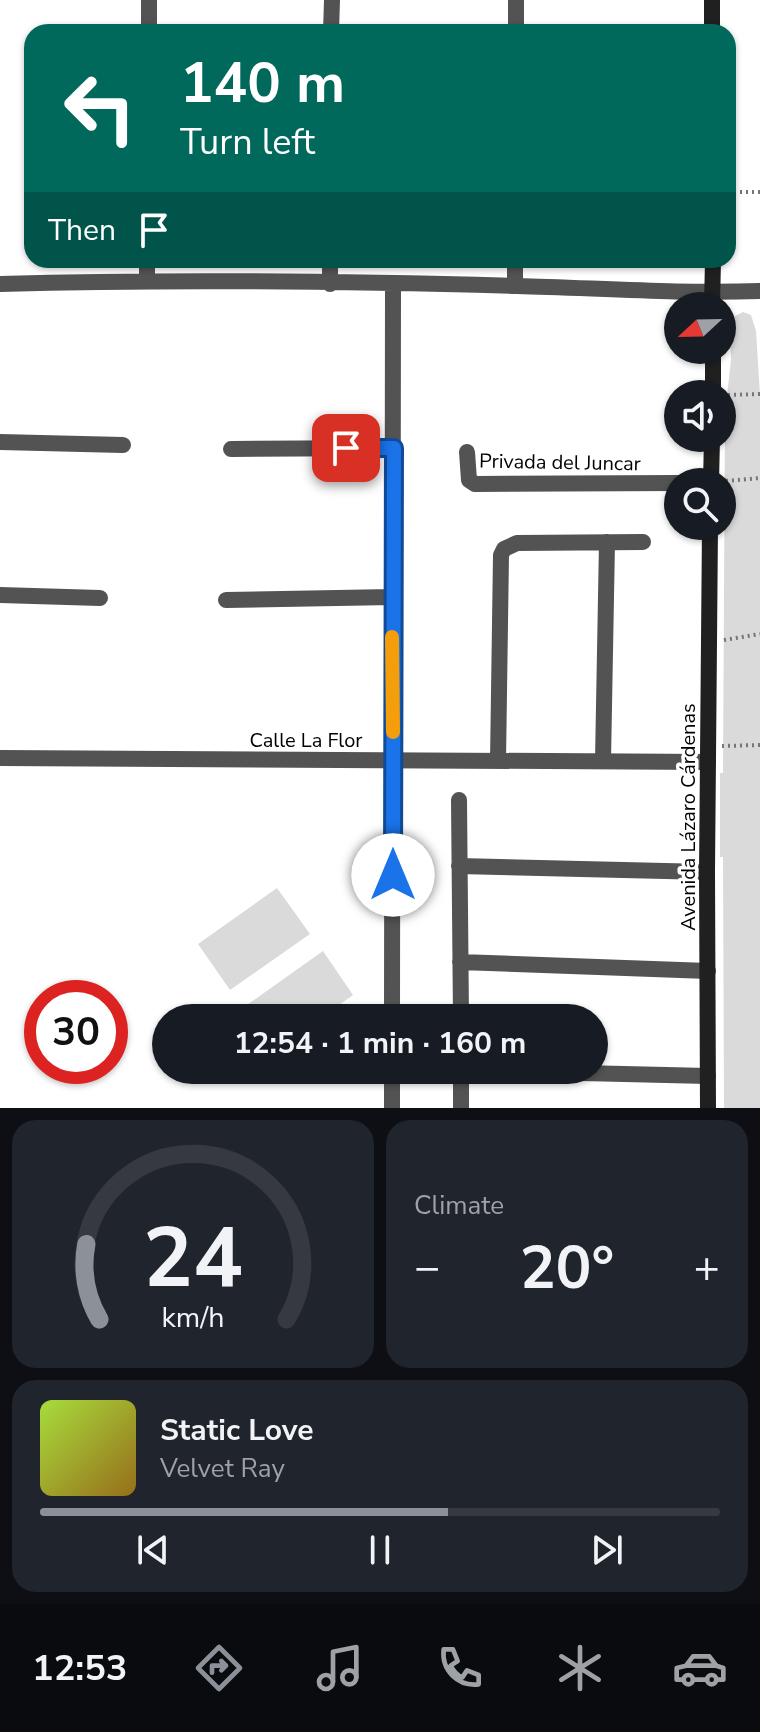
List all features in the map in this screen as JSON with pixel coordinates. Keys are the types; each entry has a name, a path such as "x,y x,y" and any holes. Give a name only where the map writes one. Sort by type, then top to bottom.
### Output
{"street":[{"path":"149,0 149,24"},
{"path":"331,24 332,0"},
{"path":"516,0 516,24"},
{"path":"712,0 712,24"},
{"path":"147,268 147,280"},
{"path":"330,268 330,284"},
{"path":"515,268 515,285"},
{"path":"712,292 713,268"},
{"path":"0,284 147,280 515,285 664,296"},
{"path":"392,1004 393,285"},
{"path":"736,296 760,291"},
{"path":"0,442 123,445"},
{"path":"231,449 394,448"},
{"name":"Privada del Juncar","path":"467,452 468,475 475,484 664,483"},
{"name":"Avenida Lázaro Cárdenas","path":"708,1108 710,540"},
{"path":"603,761 607,542"},
{"path":"498,761 501,555 504,549 517,543 643,542"},
{"path":"0,595 100,598"},
{"path":"226,600 392,597"},
{"name":"Calle La Flor","path":"0,758 603,761 708,754"},
{"path":"459,800 461,1004"},
{"path":"459,866 707,872"},
{"path":"460,962 708,971"},
{"path":"608,1074 708,1076"},
{"path":"392,1084 392,1108"},
{"path":"461,1084 461,1108"}],"path":[{"path":"736,192 760,192"},
{"path":"736,395 760,394"},
{"path":"736,480 760,478"},
{"path":"709,642 760,634"},
{"path":"708,754 760,745"}],"shaded area":[{"path":"743,312 751,315 756,331 760,395 760,1108 724,1108 720,773 723,773 724,540 736,540 736,468 725,468 725,452 736,452 736,380 729,380 731,364 736,364 736,316"},
{"path":"277,888 310,934 230,990 198,944"},
{"path":"323,951 353,995 340,1004 248,1004"}],"slow traffic":[{"path":"392,637 393,732"}],"route":[{"path":"346,448 394,448 393,875"}]}
